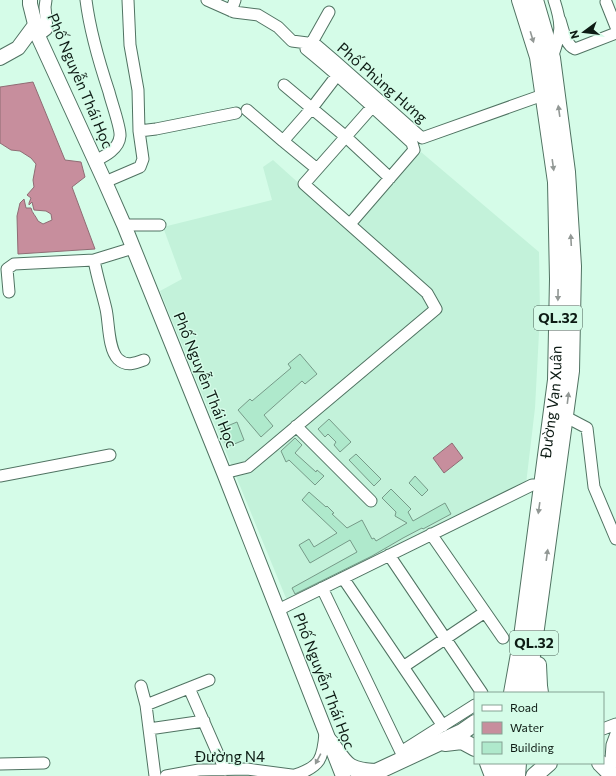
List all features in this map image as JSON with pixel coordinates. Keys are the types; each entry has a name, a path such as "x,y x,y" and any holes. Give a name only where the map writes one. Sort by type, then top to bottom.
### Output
{"highway":[{"name":"Đường Vạn Xuân","path":"520,0 538,57 556,182 573,266 571,371 566,417 541,593"},
{"name":"Đường Vạn Xuân","path":"522,637 556,380 558,279 567,172 552,58 535,0"},
{"name":"QL.32","path":"526,692 541,593"},
{"path":"540,692 538,660 541,593"},
{"name":"QL.32","path":"512,692 522,637"},
{"path":"504,692 522,637"},
{"path":"328,736 344,763 360,772 373,774 462,732 474,724"},
{"path":"438,743 462,741 474,747"},
{"path":"488,764 493,776"},
{"path":"502,776 503,764"},
{"path":"517,776 518,764"},
{"path":"534,776 548,764"}],"main road":[{"name":"Phố Nguyễn Thái Học","path":"30,0 37,30 124,225 224,473 343,776"},
{"path":"0,58 18,48 37,30"}],"street":[{"path":"37,30 47,29 45,7 46,0"},
{"path":"86,0 88,19 96,52 114,109 120,136 117,145 108,154 95,161"},
{"path":"105,182 140,167 143,159 139,131 138,90 130,46 128,0"},
{"name":"Phố Phùng Hưng","path":"207,0 233,5 258,15 278,27 292,41 309,46 315,44 422,138 543,95"},
{"path":"554,0 571,48 575,49 616,33"},
{"path":"608,1 616,27"},
{"path":"329,12 309,46 372,107 412,143 414,150 350,224"},
{"path":"552,58 559,36 560,20"},
{"path":"283,141 312,108 338,74"},
{"path":"284,85 346,137 390,178"},
{"path":"224,473 248,467 436,309 427,293 304,184 372,107"},
{"path":"139,131 241,112 283,141 318,169"},
{"path":"124,225 160,226"},
{"path":"9,292 6,272 7,269 14,264 94,260 133,248"},
{"path":"94,260 106,308 111,344 116,358 126,364 134,364 144,360"},
{"path":"566,417 587,428 594,488 616,539"},
{"path":"296,426 371,501"},
{"path":"0,476 110,455"},
{"path":"278,610 532,485 542,485"},
{"path":"431,534 503,638"},
{"path":"389,555 481,692"},
{"path":"343,578 443,726"},
{"path":"322,588 401,752 474,706"},
{"path":"403,668 485,612"},
{"path":"146,705 209,680"},
{"path":"141,686 146,705 155,776"},
{"path":"189,688 225,770"},
{"path":"149,729 204,721"},
{"path":"604,729 616,724"},
{"path":"608,771 612,745 616,734"},
{"path":"297,775 308,771 320,760 328,736"},
{"path":"0,764 44,762"},
{"name":"Đường N4","path":"166,776 199,770 247,769 297,775"}],"shaded area":[{"path":"421,152 539,252 540,314 535,408 526,484 288,603 160,291 182,279 163,227 272,200 263,167 273,160 352,231"}],"water":[{"path":"33,82 65,160 81,162 85,177 72,187 95,249 18,254 17,216 20,203 24,199 26,208 31,208 38,221 43,224 52,220 51,214 46,211 34,210 32,202 29,205 31,198 27,195 34,187 33,180 36,164 31,158 20,151 11,150 0,143 0,87"},
{"path":"452,443 463,458 444,473 433,458"}],"building":[{"path":"300,354 317,374 305,384 302,381 264,415 273,426 261,437 238,410 250,399 252,401 291,368 288,364"},
{"path":"329,419 351,442 340,452 334,445 336,442 328,434 325,437 318,429"},
{"path":"237,422 244,440 227,447 220,429"},
{"path":"295,438 302,445 295,453 316,472 317,470 324,476 315,485 289,460 286,462 281,451"},
{"path":"356,454 381,479 374,486 349,460"},
{"path":"415,476 428,490 422,496 409,483"},
{"path":"391,489 411,509 408,512 413,521 445,503 451,514 403,538 372,556 295,594 292,588 357,552 350,540 310,563 299,545 309,539 314,547 337,533 302,500 309,492 326,507 327,506 334,513 332,514 347,528 362,520 372,539 374,538 376,541 407,523 395,516 396,512 382,498"}]}
